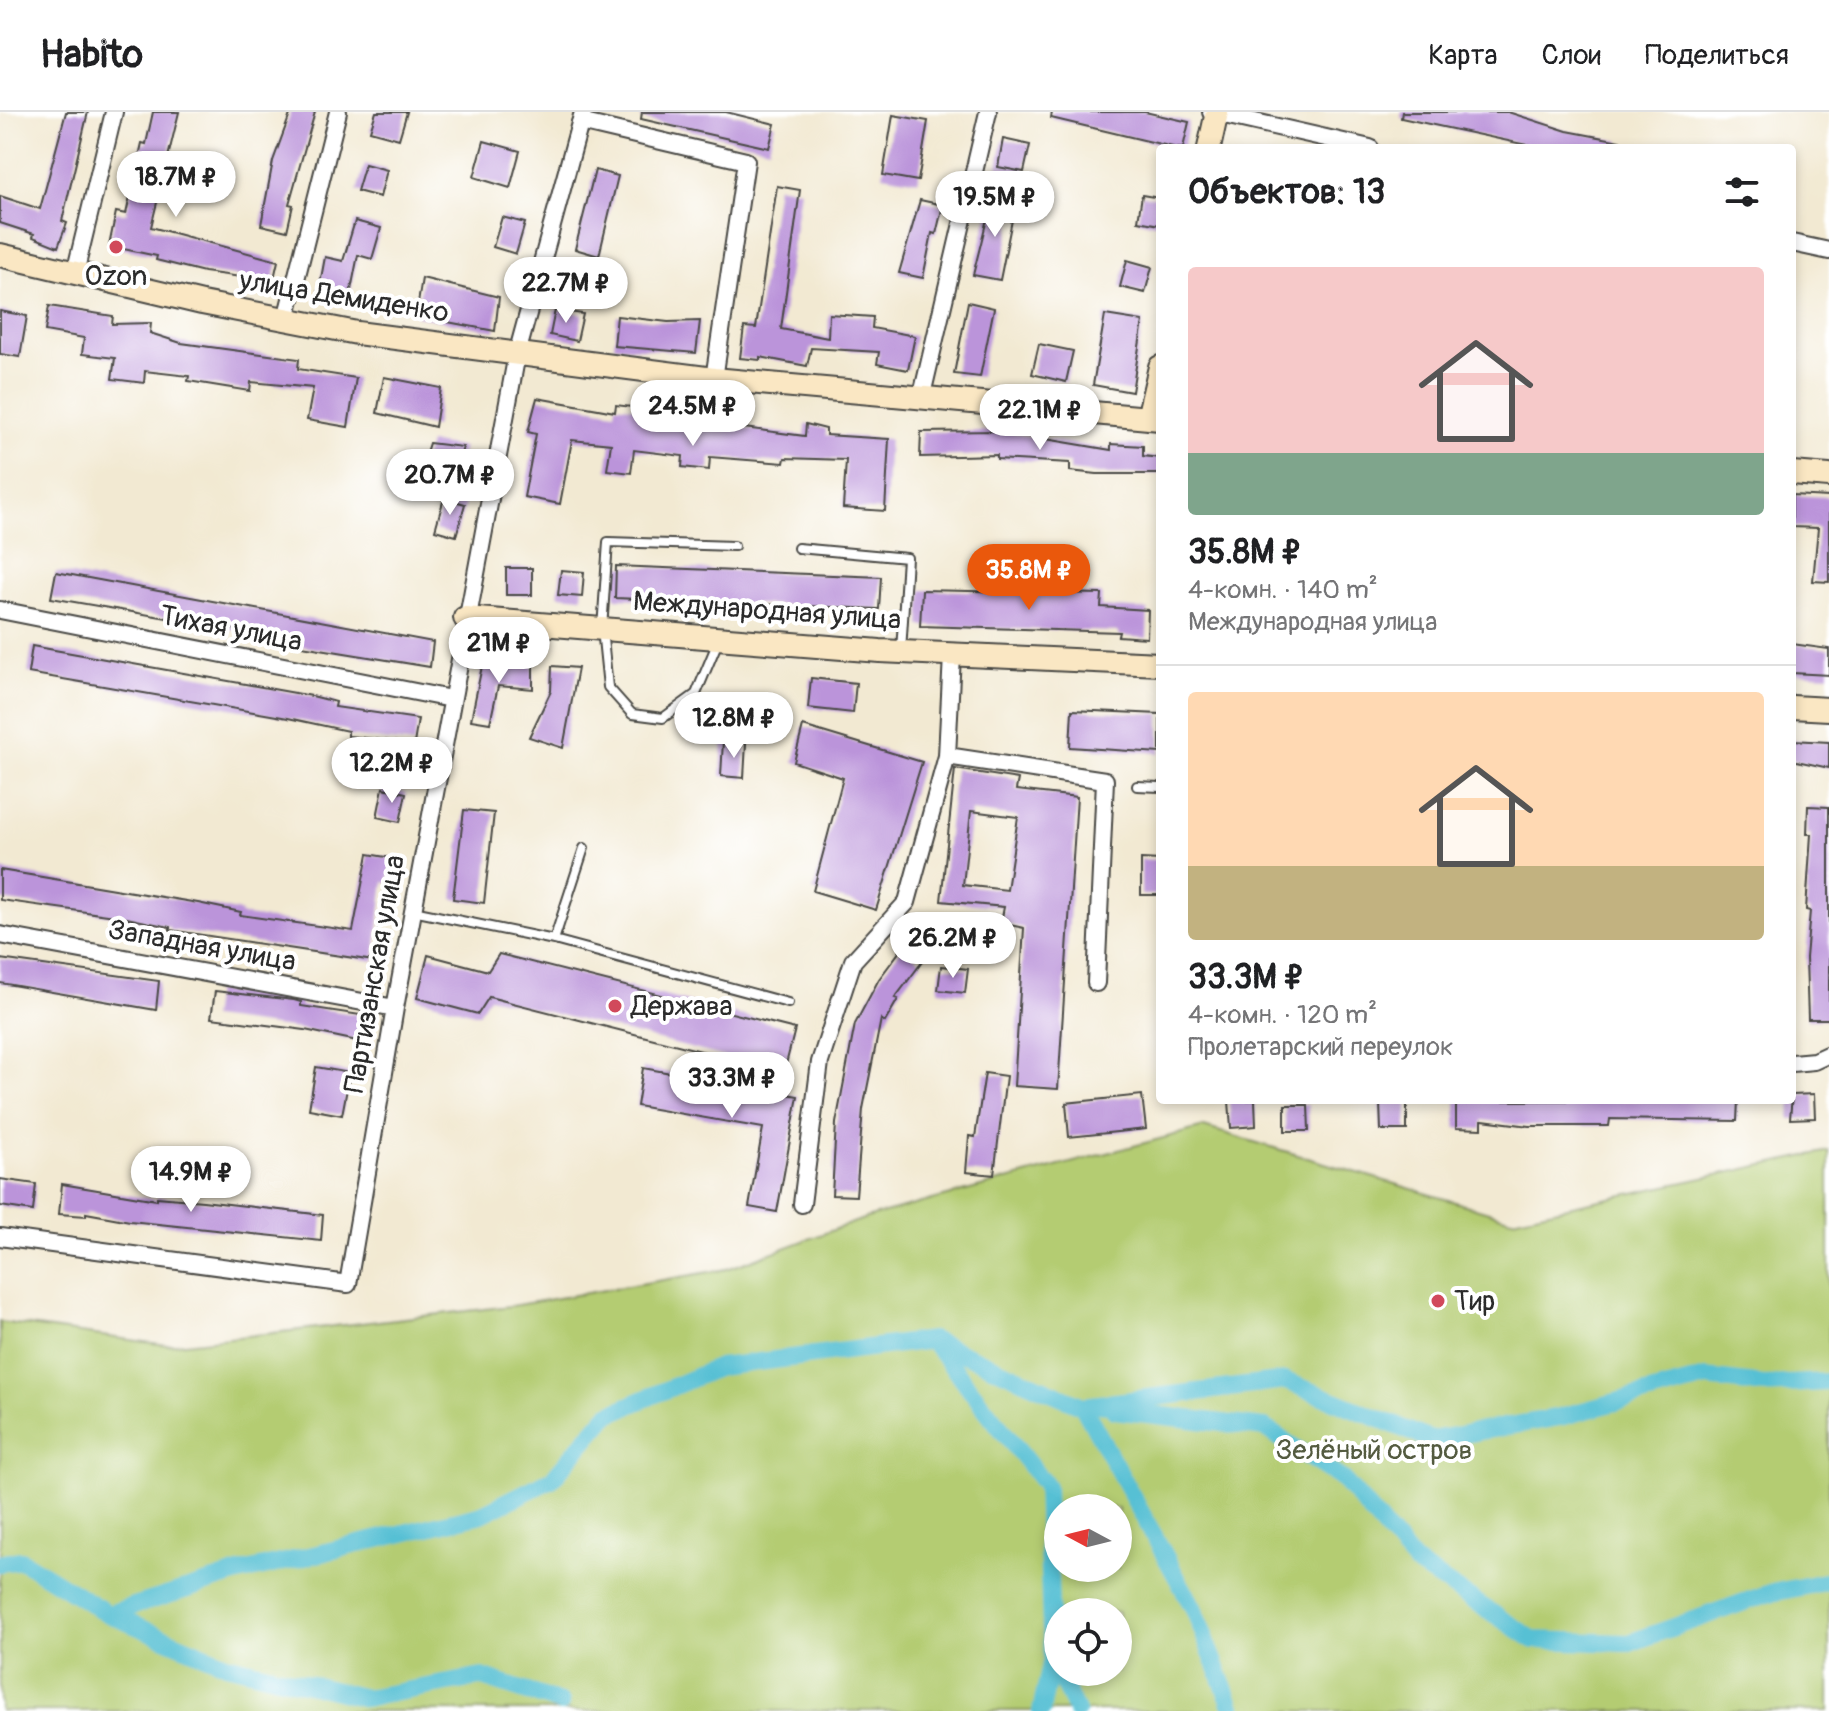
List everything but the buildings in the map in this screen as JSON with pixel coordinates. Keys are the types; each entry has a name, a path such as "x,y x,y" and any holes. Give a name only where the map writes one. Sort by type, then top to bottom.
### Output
{"main road":[{"path":"1210,144 1215,112"},
{"name":"улица Демиденко","path":"0,255 357,333 714,379 1154,419"},
{"path":"1796,473 1829,476"},
{"name":"Международная улица","path":"465,618 901,652 1156,664"},
{"path":"1796,707 1829,709"}],"street":[{"path":"75,273 114,112"},
{"path":"286,319 338,112"},
{"path":"921,399 988,112"},
{"path":"1215,112 1353,144"},
{"path":"581,117 746,161 714,379"},
{"name":"Партизанская улица","path":"0,1237 348,1284 465,618 517,354 581,117"},
{"path":"1796,244 1829,251"},
{"name":"Тихая улица","path":"0,610 451,699"},
{"path":"802,1204 820,1062 853,961 907,902 947,756 952,655"},
{"path":"947,756 1105,780 1096,983"},
{"name":"Западная улица","path":"0,935 395,1008"},
{"path":"1796,1063 1814,1061 1829,1054"}],"lane":[{"path":"720,638 696,694 663,718 632,714 608,687 602,629 608,542 734,546"},
{"path":"798,548 907,558 901,652"},
{"path":"1137,786 1156,787"},
{"path":"554,940 584,848"},
{"path":"413,911 554,940 788,1003"}],"green space":[{"name":"Зелёный остров","path":"1204,1127 1512,1219 1829,1151 1829,1711 0,1711 0,1322 167,1345 511,1306 727,1269 866,1218"}],"waterway":[{"path":"0,1563 21,1560 108,1614 239,1573 482,1514 552,1479 607,1415 719,1367 932,1340 1083,1406 1286,1381 1431,1440 1560,1417 1706,1378 1764,1385 1829,1382"},
{"path":"933,1342 1046,1486 1052,1659 1076,1711"},
{"path":"1083,1406 1193,1607 1234,1711"},
{"path":"1114,1410 1265,1428 1343,1480 1415,1563 1534,1640 1629,1643 1767,1594 1829,1581"},
{"path":"108,1614 226,1664 365,1698 482,1677 561,1703"},
{"path":"1041,1711 1046,1686"}],"place":[{"name":"Ozon","path":"116,247"},
{"name":"Держава","path":"615,1006"},
{"name":"Тир","path":"1438,1301"}]}
